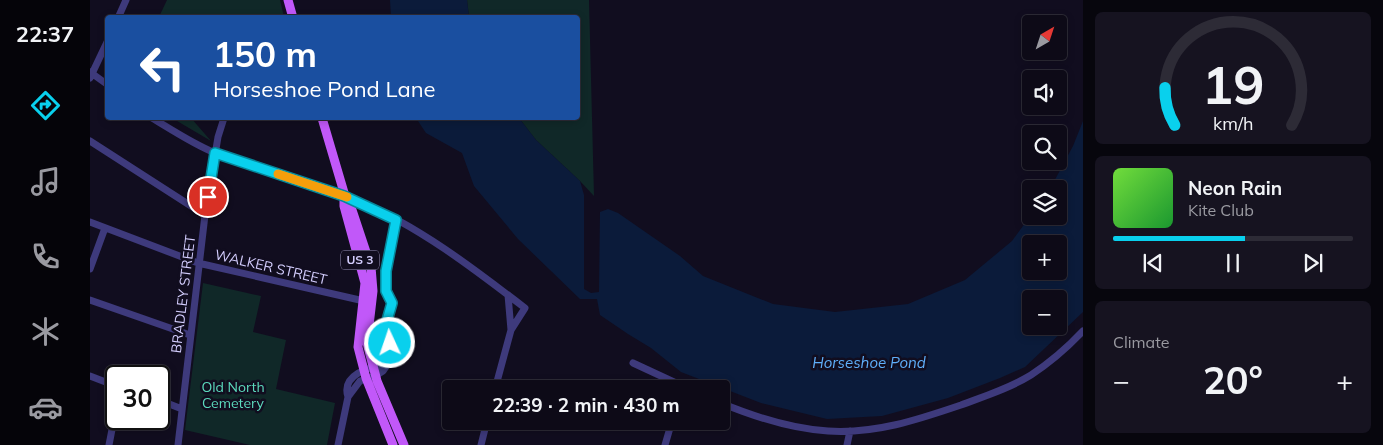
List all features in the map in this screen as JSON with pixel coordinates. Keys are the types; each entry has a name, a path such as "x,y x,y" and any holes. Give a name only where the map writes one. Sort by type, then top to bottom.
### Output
{"main road":[{"path":"288,0 292,15"},
{"name":"US 3","path":"323,120 344,196 352,210 373,278 373,298 368,343 369,373 393,445"},
{"name":"US 3","path":"344,196 344,206 365,283 358,347 404,445"}],"street":[{"path":"119,15 126,0"},
{"path":"105,46 91,75 105,84"},
{"path":"155,120 215,153 344,196 396,220 438,245 508,295 525,308 511,330 498,380"},
{"name":"BRADLEY STREET","path":"178,445 198,263 215,153 223,120"},
{"path":"90,141 205,214"},
{"path":"338,445 348,397 347,385 356,373 369,373 386,366 390,361 390,343 386,324 392,303 386,291 386,271 396,220"},
{"name":"WALKER STREET","path":"90,222 198,263 364,301"},
{"path":"90,269 104,228"},
{"path":"508,295 511,330"},
{"path":"90,300 190,335"},
{"path":"730,407 756,417 800,428 850,432 889,427 920,419 1005,388 1029,376 1052,360 1083,330"},
{"path":"633,363 668,380"},
{"path":"90,376 105,382"},
{"path":"170,404 182,409"},
{"path":"109,445 112,430"},
{"path":"481,445 485,430"},
{"path":"665,445 669,430"},
{"path":"847,445 850,432"}],"green space":[{"path":"167,0 280,0 284,15 160,15"},
{"path":"467,0 589,0 594,196 536,140 521,120 580,120 580,15 469,15"},
{"path":"175,120 193,120 211,141"},
{"name":"Old North Cemetery","path":"203,283 261,296 253,332 286,340 276,389 335,403 327,445 250,445 185,430"}],"water":[{"path":"390,0 467,0 469,15 391,15"},
{"name":"Horseshoe Pond","path":"417,120 521,120 536,140 580,181 584,195 584,289 591,293 599,292 600,212 608,209 618,213 680,256 703,276 773,304 835,312 908,304 965,280 1012,241 1024,225 1067,225 1067,180 1055,180 1060,170 1067,170 1067,157 1083,121 1083,312 1067,327 1067,290 1022,290 1022,335 1059,335 1025,367 948,398 882,416 827,419 761,403 730,391 730,380 702,380 681,372 651,348 600,315 597,299 580,299 518,239 474,186 462,153 426,133"}],"slow traffic":[{"path":"278,174 347,197"}],"route":[{"path":"208,197 215,153 358,201 396,220 386,271 386,291 392,303 386,324 390,343"}]}
